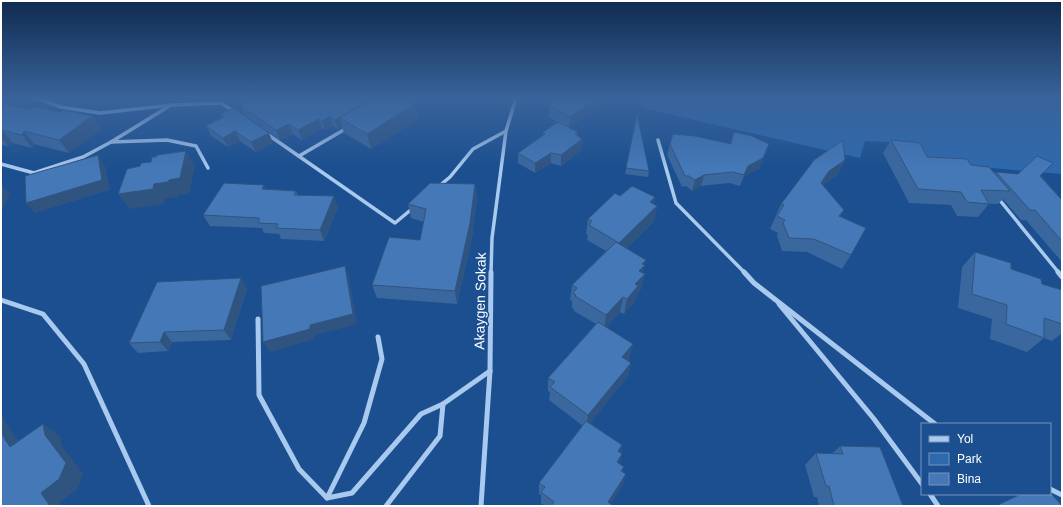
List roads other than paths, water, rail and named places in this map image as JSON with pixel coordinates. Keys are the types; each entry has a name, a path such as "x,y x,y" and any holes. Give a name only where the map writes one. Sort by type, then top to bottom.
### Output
{"street":[{"path":"1,164 34,173 82,157 111,142 145,122"},
{"name":"Akaygen Sokak","path":"481,506 490,371 492,238 506,131 509,122"},
{"path":"299,156 352,125"},
{"path":"263,131 395,223 420,202"},
{"path":"432,192 450,177 473,149 506,131"},
{"path":"111,142 167,140 196,146 208,168"},
{"path":"658,140 676,203 754,282 934,423"},
{"path":"996,197 1062,277"},
{"path":"774,298 874,419 921,483"},
{"path":"1,300 43,314 84,364 150,506"},
{"path":"258,319 259,395 299,469 327,498"},
{"path":"327,498 364,423 382,359 378,337"},
{"path":"327,498 352,493 421,414 442,404 490,371"},
{"path":"386,506 440,436 442,404"},
{"path":"1051,490 1062,495"},
{"path":"931,495 938,506"}]}
